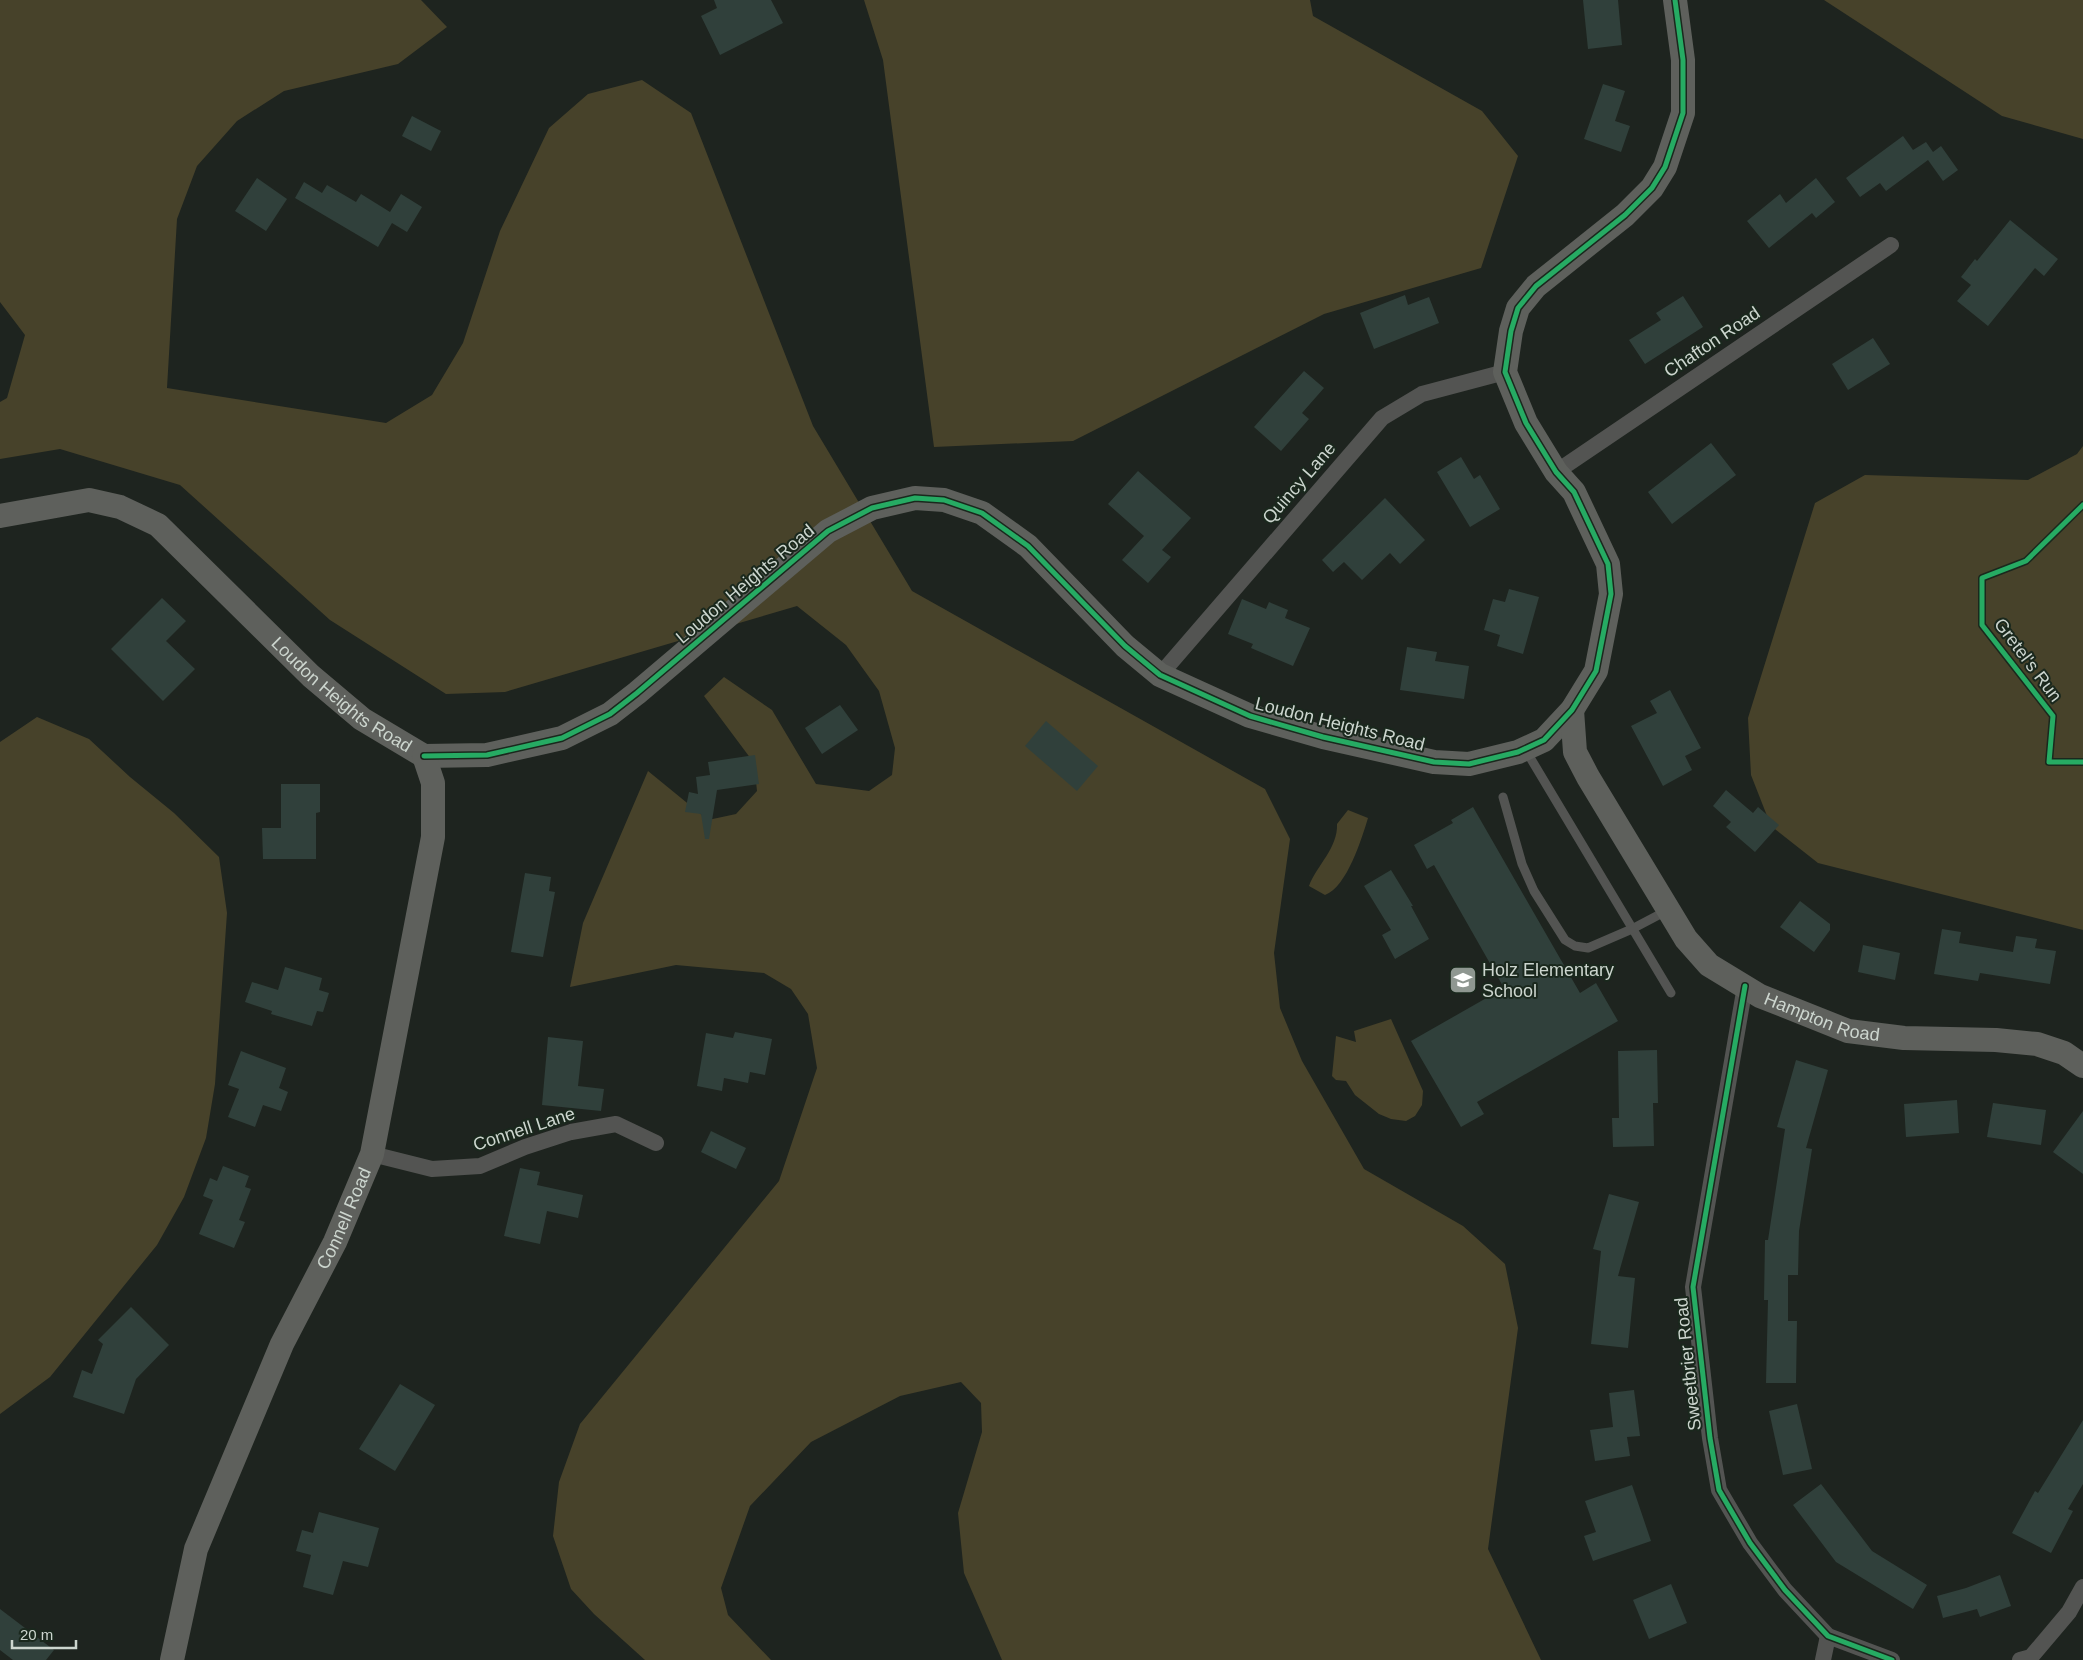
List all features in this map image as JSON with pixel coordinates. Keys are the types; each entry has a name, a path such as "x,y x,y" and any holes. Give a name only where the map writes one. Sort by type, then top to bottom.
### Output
{"street":[{"name":"Loudon Heights Road","path":"0,516 89,500 120,507 158,525 311,676 362,719 424,756 487,755 543,743 562,738 610,714 638,693 828,531 872,508 915,498 944,500 982,513 1028,546 1125,646 1160,675 1250,716 1323,737 1434,762 1469,764 1518,752 1544,740 1572,710 1596,671 1611,594 1608,564 1574,492 1556,472 1526,423 1506,372 1510,331 1518,308 1536,286 1625,216 1652,188 1665,167 1684,113 1683,60 1675,0"},
{"name":"Chafton Road","path":"1556,472 1891,245"},
{"name":"Quincy Lane","path":"1160,675 1382,418 1422,394 1506,372"},
{"name":"Hampton Road","path":"1572,710 1575,752 1588,777 1686,940 1709,965 1760,996 1848,1031 1904,1038 1996,1040 2037,1044 2064,1053 2083,1066"},
{"name":"Connell Road","path":"172,1660 196,1549 282,1344 335,1242 372,1154 433,837 432,784 424,756"},
{"name":"Sweetbrier Road","path":"1745,986 1693,1286 1710,1438 1719,1490 1750,1543 1785,1590 1828,1636 1892,1660"},
{"name":"Connell Lane","path":"372,1154 432,1169 480,1166 525,1146 571,1132 616,1124 656,1143"},
{"path":"2027,1659 2069,1612 2083,1588"},
{"path":"1823,1660 1828,1636"}],"lane":[{"path":"1525,749 1670,993"},
{"path":"1503,796 1522,864 1534,891 1565,940 1575,946 1588,948 1632,929 1668,910"}],"shaded area":[{"path":"0,0 421,0 447,27 398,64 284,91 237,121 197,166 177,219 167,388 386,423 432,395 463,343 500,231 549,128 588,94 642,80 691,113 813,426 912,591 1265,789 1290,839 1274,953 1280,1008 1302,1061 1364,1169 1463,1226 1505,1264 1518,1328 1488,1549 1541,1660 1002,1660 964,1573 958,1513 982,1432 981,1403 961,1382 900,1396 811,1442 750,1506 721,1588 728,1615 771,1660 645,1660 594,1614 571,1589 553,1536 559,1482 580,1424 779,1181 817,1068 808,1014 791,989 764,973 676,965 570,987 583,923 648,771 708,820 736,814 757,791 754,763 704,696 724,677 772,710 816,784 869,791 892,775 895,748 879,691 846,645 797,606 505,692 446,694 330,620 180,485 60,449 0,459 0,402 7,398 25,335 0,302"},
{"path":"864,0 1310,0 1313,16 1482,111 1518,156 1481,268 1324,314 1073,441 934,447 883,60"},
{"path":"1824,0 2083,0 2083,139 2002,116"},
{"path":"2083,446 2083,930 1818,863 1771,826 1751,775 1748,718 1815,503 1865,475 2028,480 2077,454"},
{"path":"37,717 89,739 130,777 174,813 219,857 227,913 215,1084 206,1138 184,1197 157,1245 50,1377 0,1414 0,742"},
{"path":"1348,810 1368,818 1358,849 1347,872 1333,890 1325,895 1309,886 1331,849 1337,824"},
{"path":"1391,1019 1423,1091 1422,1105 1415,1116 1406,1121 1391,1119 1379,1114 1355,1095 1346,1081 1336,1080 1332,1076 1336,1036 1356,1042 1354,1031"}],"building":[{"path":"714,0 771,0 783,23 720,55 701,16 717,8"},
{"path":"1583,0 1618,0 1622,45 1588,49"},
{"path":"1603,84 1625,91 1615,121 1630,126 1621,152 1584,139"},
{"path":"412,116 441,131 431,151 402,136"},
{"path":"1903,136 1913,150 1926,142 1933,152 1941,146 1958,170 1943,181 1928,160 1886,191 1880,183 1860,197 1846,178"},
{"path":"257,178 287,199 266,231 235,211"},
{"path":"1816,178 1835,202 1816,218 1812,213 1769,248 1747,221 1780,194 1786,203"},
{"path":"304,182 322,193 327,185 356,202 361,194 390,212 401,194 422,207 407,232 392,223 378,247 295,198"},
{"path":"2010,220 2058,259 2044,276 2035,268 1988,326 1957,301 1971,285 1961,277 1975,259 1977,261"},
{"path":"1405,295 1408,305 1429,297 1439,323 1374,349 1360,313"},
{"path":"1683,296 1703,327 1645,364 1629,340 1661,320 1656,313"},
{"path":"1873,338 1890,364 1848,390 1832,364"},
{"path":"1304,371 1324,388 1302,413 1309,419 1281,451 1254,427"},
{"path":"1711,443 1736,475 1672,524 1648,492"},
{"path":"1461,457 1474,479 1480,475 1500,509 1470,527 1437,472"},
{"path":"1138,471 1191,518 1162,550 1171,557 1148,583 1122,560 1144,536 1108,504"},
{"path":"1385,498 1425,540 1400,564 1390,553 1362,580 1344,562 1333,572 1322,560"},
{"path":"1509,589 1539,597 1523,654 1497,646 1500,635 1484,630 1493,599 1505,602"},
{"path":"162,598 186,621 166,641 195,669 163,701 111,649"},
{"path":"1242,599 1266,609 1269,602 1288,610 1285,618 1310,628 1293,666 1251,648 1253,644 1228,634"},
{"path":"1407,647 1437,652 1435,661 1469,666 1464,699 1400,690"},
{"path":"1670,690 1701,748 1685,756 1692,770 1663,786 1631,726 1657,713 1650,701"},
{"path":"840,705 858,730 822,754 805,728"},
{"path":"1046,721 1098,766 1077,791 1025,746"},
{"path":"755,755 759,784 717,790 709,839 705,839 701,814 685,812 689,792 698,794 696,777 710,775 708,762"},
{"path":"281,784 320,784 320,812 316,813 316,859 263,859 262,828 281,828"},
{"path":"1726,790 1753,813 1758,807 1779,825 1755,852 1726,827 1731,822 1713,806"},
{"path":"1473,807 1580,993 1596,983 1618,1021 1477,1102 1484,1114 1461,1127 1411,1041 1504,988 1434,865 1427,869 1414,845 1453,823 1451,820"},
{"path":"1391,870 1413,906 1411,906 1429,939 1395,959 1382,935 1391,930 1364,886"},
{"path":"525,873 551,877 549,891 555,892 543,957 511,952"},
{"path":"1800,901 1830,924 1830,930 1814,952 1780,927"},
{"path":"1942,929 1961,932 1959,943 2013,952 2016,936 2037,939 2035,948 2056,951 2050,984 1980,973 1978,981 1934,974"},
{"path":"1863,945 1900,953 1895,980 1858,972"},
{"path":"285,967 322,978 319,990 329,993 323,1012 317,1011 312,1026 271,1014 272,1011 245,1002 252,982 278,990"},
{"path":"735,1032 772,1039 765,1075 750,1072 748,1083 724,1078 722,1091 697,1086 706,1033 733,1038"},
{"path":"548,1037 583,1041 578,1086 604,1089 601,1111 542,1105"},
{"path":"1657,1050 1658,1103 1653,1103 1654,1146 1613,1147 1612,1118 1619,1118 1618,1051"},
{"path":"241,1051 286,1068 279,1088 288,1092 281,1111 263,1105 255,1127 228,1117 239,1089 228,1085"},
{"path":"1796,1060 1828,1070 1806,1148 1812,1149 1799,1231 1798,1275 1788,1275 1788,1321 1797,1321 1796,1383 1766,1383 1768,1300 1764,1300 1765,1240 1768,1240 1785,1129 1777,1127"},
{"path":"1957,1100 1959,1133 1906,1137 1904,1104"},
{"path":"1993,1103 2046,1110 2041,1145 1987,1137"},
{"path":"2083,1111 2083,1174 2053,1152"},
{"path":"711,1131 746,1148 736,1169 701,1152"},
{"path":"223,1166 249,1176 245,1187 251,1189 239,1220 245,1222 234,1248 199,1234 213,1200 203,1196 210,1178 217,1181"},
{"path":"520,1168 540,1172 537,1185 583,1195 578,1218 547,1211 540,1244 504,1236"},
{"path":"1609,1194 1639,1202 1618,1276 1635,1278 1628,1348 1591,1344 1601,1251 1593,1249"},
{"path":"131,1307 169,1345 136,1379 124,1414 73,1397 82,1370 92,1374 103,1344 98,1340"},
{"path":"400,1384 435,1405 395,1471 359,1449"},
{"path":"1634,1390 1640,1436 1627,1437 1630,1456 1595,1461 1590,1430 1613,1427 1609,1393"},
{"path":"1797,1404 1812,1469 1783,1475 1769,1411"},
{"path":"2083,1420 2083,1484 2068,1509 2073,1511 2051,1553 2012,1533 2035,1491 2038,1493"},
{"path":"1821,1484 1872,1551 1927,1585 1913,1609 1836,1562 1793,1505"},
{"path":"1632,1485 1651,1541 1593,1561 1584,1536 1596,1532 1585,1501"},
{"path":"319,1512 379,1528 368,1567 343,1561 333,1595 303,1587 311,1555 296,1551 302,1530 313,1533"},
{"path":"2000,1575 2011,1606 1980,1617 1977,1609 1943,1618 1937,1596 1966,1588"},
{"path":"1671,1584 1687,1623 1649,1639 1633,1600"},
{"path":"0,1609 54,1650 46,1660 13,1660 0,1650"}],"cycle path":[{"path":"424,756 487,755 562,738 610,714 828,531 872,508 915,498 944,500 982,513 1028,546 1125,646 1160,675 1250,716 1323,737 1434,762 1469,764 1518,752 1544,740 1572,710 1596,671 1611,594 1608,564 1574,492 1556,472 1526,423 1505,372 1511,331 1518,308 1536,286 1625,215 1652,188 1665,167 1683,113 1683,60 1675,0"},
{"name":"Gretel's Run","path":"2083,505 2026,561 1982,578 1982,625 2053,716 2049,762 2083,762"},
{"path":"1745,986 1693,1287 1710,1438 1719,1490 1750,1543 1785,1590 1828,1636 1892,1660"}],"place":[{"name":"Holz Elementary School","path":"1463,980"}]}
